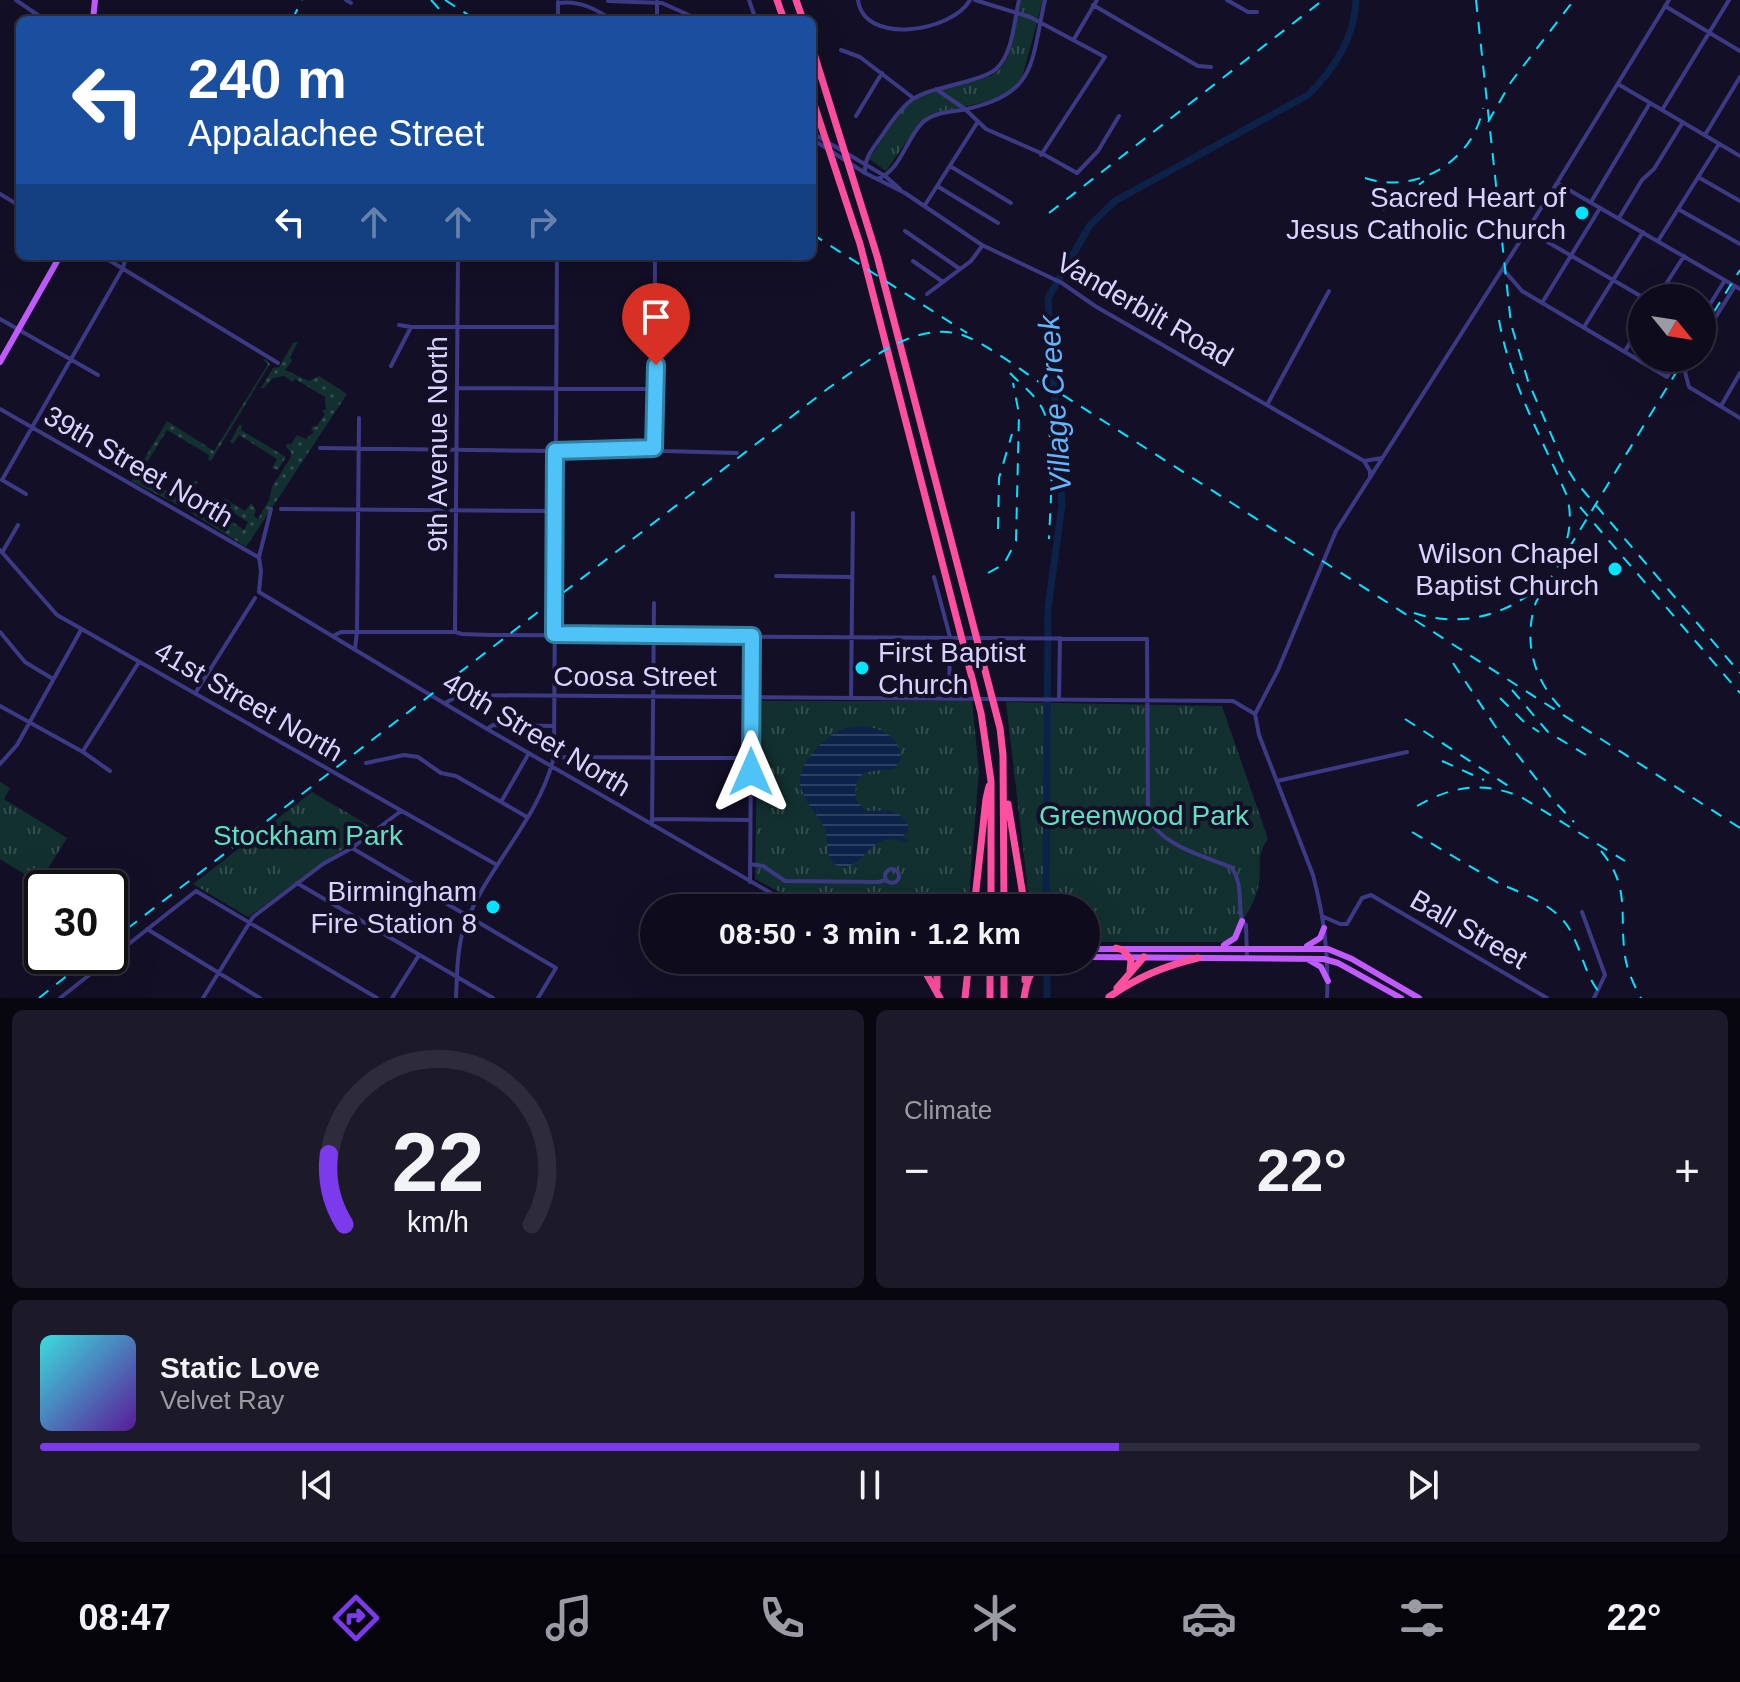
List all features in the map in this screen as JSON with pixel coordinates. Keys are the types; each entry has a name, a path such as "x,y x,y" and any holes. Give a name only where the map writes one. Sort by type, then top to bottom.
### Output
{"highway":[{"path":"816,59 877,256 978,637 1000,728 1023,894"},
{"path":"816,109 860,244 981,713 991,781 991,894"},
{"path":"1004,770 1004,894"},
{"path":"976,894 986,799 991,781"},
{"path":"1116,948 1129,957 1132,964 1127,977"},
{"path":"1109,998 1144,957"},
{"path":"1109,998 1158,969 1198,958"},
{"path":"927,974 938,994"},
{"path":"938,994 940,974"},
{"path":"965,998 967,974"},
{"path":"990,974 990,998"},
{"path":"1004,974 1004,998"},
{"path":"1024,998 1025,974"},
{"path":"1024,998 1030,974"}],"main road":[{"path":"0,362 58,260"},
{"path":"1220,947 1235,938 1242,921"},
{"path":"1304,948 1320,938 1324,928"},
{"path":"1100,949 1328,949 1352,959 1419,998"},
{"path":"1100,957 1329,960 1401,998"},
{"path":"1306,959 1321,967 1328,981"}],"street":[{"path":"16,0 39,16"},
{"path":"858,0 865,18 875,25 912,29 947,21 960,14 972,0 1040,22 1105,57 1041,155"},
{"path":"865,173 864,164 870,153 900,109 912,98 989,75 998,68 1005,58 1019,0"},
{"path":"877,179 891,169 922,122 931,116 994,101 1013,91 1025,79 1031,67 1045,0"},
{"path":"1227,0 1248,12 1257,12"},
{"path":"1327,998 1328,949 1313,875 1259,735 1255,714 1278,670 1326,552 1669,0"},
{"path":"1662,110 1729,0"},
{"path":"558,1 584,4 606,16"},
{"path":"608,1 657,1 691,16"},
{"path":"1074,40 1095,3 1198,66 1211,67"},
{"path":"1665,6 1740,51"},
{"path":"841,50 860,57 912,98"},
{"path":"856,116 882,73"},
{"path":"1705,135 1740,77"},
{"path":"1618,84 1740,156"},
{"path":"936,89 965,109 977,123 1077,173 1098,151 1119,116"},
{"path":"1591,202 1650,103"},
{"path":"1619,218 1683,122"},
{"path":"924,205 977,123"},
{"name":"Vanderbilt Road","path":"816,135 885,176 905,193"},
{"name":"Vanderbilt Road","path":"816,142 865,173 905,193 982,245 1062,283 1095,306 1364,461"},
{"path":"1658,241 1719,144"},
{"path":"855,158 870,153"},
{"path":"950,166 1011,203"},
{"path":"891,169 897,186"},
{"path":"1698,177 1740,201"},
{"path":"1557,183 1736,289 1716,318"},
{"path":"937,186 998,223"},
{"path":"1542,303 1600,208"},
{"path":"1678,209 1740,244"},
{"path":"1527,230 1628,289"},
{"path":"905,231 960,269"},
{"path":"1584,327 1643,232"},
{"path":"927,294 971,261 982,245"},
{"path":"1666,284 1684,256"},
{"path":"109,260 278,363"},
{"path":"26,494 1,479 125,260"},
{"name":"9th Avenue North","path":"455,632 458,260"},
{"path":"456,998 460,944 469,916 527,817 554,757 557,260"},
{"path":"654,448 655,260"},
{"path":"913,261 943,282"},
{"path":"1503,269 1522,291 1628,353"},
{"path":"1716,294 1725,280"},
{"path":"1267,405 1329,291"},
{"path":"0,319 98,375"},
{"path":"399,325 556,327"},
{"path":"391,366 411,327"},
{"path":"1625,351 1628,346"},
{"path":"1685,372 1686,383 1694,391 1740,418"},
{"path":"1720,407 1740,373"},
{"path":"458,388 655,389"},
{"name":"39th Street North","path":"0,409 259,557"},
{"path":"355,649 359,418"},
{"path":"320,448 555,451 654,448 659,451 737,453"},
{"path":"1369,480 1370,471 1364,461 1383,458"},
{"path":"196,692 257,595 259,557 271,509"},
{"path":"281,509 555,511"},
{"path":"851,698 853,513"},
{"path":"1,551 18,525"},
{"name":"41st Street North","path":"1,551 43,603 57,615 497,865"},
{"path":"776,576 852,577"},
{"path":"934,577 950,637 949,699"},
{"name":"40th Street North","path":"257,595 333,636 772,894"},
{"path":"654,603 652,822 751,820"},
{"path":"0,764 17,745 81,630"},
{"path":"0,632 25,662 53,679"},
{"path":"333,636 341,632 455,632 1147,639 1148,817 1159,834 1234,871 1238,879 1242,921 1246,925 1247,959"},
{"path":"750,882 752,636"},
{"path":"1057,699 1059,638"},
{"path":"83,752 139,662"},
{"name":"Coosa Street","path":"445,703 460,695 1233,701 1255,714"},
{"path":"0,706 83,752 110,771"},
{"path":"487,729 493,725 554,726"},
{"path":"1277,781 1407,752"},
{"path":"501,802 529,753"},
{"path":"366,763 404,755 418,757 441,773 456,776 527,817"},
{"path":"554,757 751,758"},
{"path":"203,998 249,922 297,883 352,848 401,811"},
{"path":"352,848 556,968 538,998"},
{"path":"750,864 763,866 785,881 886,880"},
{"path":"297,883 493,998"},
{"path":"60,998 196,891 377,998"},
{"name":"Ball Street","path":"1322,917 1347,924 1362,898 1371,895 1547,998"},
{"path":"1582,912 1605,975 1594,998"},
{"path":"147,929 260,998"},
{"path":"392,998 419,955"}],"green space":[{"path":"1021,0 1043,0 1022,78 1011,90 994,100 931,114 921,121 886,171 869,159 901,110 914,100 927,93 991,76 1001,68 1008,56"},
{"path":"298,342 290,357 292,361 285,370 309,381 319,376 347,394 246,547 190,512 193,508 198,509 196,502 199,500 204,504 207,515 220,513 244,530 248,522 224,507 224,498 245,511 251,503 256,510 254,516 258,519 269,500 272,487 291,457 287,444 291,444 297,435 306,439 314,432 311,430 313,426 316,427 325,414 322,411 326,409 325,397 284,376 273,378 261,388 273,368 279,367 293,343"},
{"path":"263,360 270,364 211,461 209,455 167,430 140,474 182,500 194,481 198,481 182,507 131,481 167,421 214,451 268,364"},
{"path":"240,424 241,430 286,457 278,470 272,468 277,459 239,435 233,444 230,442"},
{"path":"758,701 972,701 979,771 969,894 783,894 755,879"},
{"name":"Greenwood Park","path":"1006,702 1222,706 1268,839 1260,856 1255,898 1228,942 1100,942 1100,894 1028,894"},
{"path":"0,782 10,788 4,799 67,838 47,870 24,870 24,874 0,859"},
{"name":"Stockham Park","path":"312,792 373,828 248,917 193,884"},
{"path":"1244,823 1252,846 1234,853 1226,830"},
{"path":"289,825 311,829 330,841 293,877 288,877 254,843 272,828"}],"water":[{"path":"862,726 876,729 893,739 901,759 894,769 872,771 861,776 857,781 856,800 866,811 895,812 904,819 908,832 902,836 908,842 884,840 856,862 844,867 831,859 824,827 804,796 800,777 806,761 825,740 841,730"}],"waterway":[{"name":"Village Creek","path":"1046,894 1048,608 1062,505 1048,298 1090,225 1115,201 1308,95 1341,52 1352,27 1356,0"},
{"name":"Village Creek","path":"1047,974 1047,998"}],"railway":[{"path":"294,16 302,0"},
{"path":"431,0 445,16"},
{"path":"445,0 470,16"},
{"path":"1049,213 1323,0"},
{"path":"1476,0 1511,324 1528,381 1563,462 1575,481 1740,673"},
{"path":"1488,122 1511,82 1574,0"},
{"path":"1365,178 1404,182 1440,169 1468,144 1483,108"},
{"path":"1383,210 1424,181"},
{"path":"816,237 967,333"},
{"path":"1716,309 1740,270"},
{"path":"1499,320 1519,388 1567,496 1569,528 1560,560"},
{"path":"128,928 830,387 890,347 924,334 959,334 993,351 1050,389"},
{"path":"1560,707 1543,684 1533,658 1530,630 1536,602 1676,372"},
{"path":"1010,373 1036,400 1047,422 1052,473 1049,539"},
{"path":"988,573 1004,564 1016,541 1019,414 1013,383"},
{"path":"1044,383 1740,828"},
{"path":"998,529 999,478 1012,434"},
{"path":"1580,507 1740,693"},
{"path":"1414,613 1449,619 1483,616 1515,604 1543,583"},
{"path":"1453,663 1495,726 1574,822"},
{"path":"1512,690 1548,732 1586,755"},
{"path":"1500,698 1539,732"},
{"path":"1405,719 1513,789"},
{"path":"1442,761 1484,780"},
{"path":"1417,806 1455,790 1481,788 1507,792 1521,797 1625,861"},
{"path":"1412,832 1500,884 1550,908 1566,923 1589,975 1604,998"},
{"path":"1601,851 1617,877 1626,962 1641,998"},
{"path":"39,998 69,974"}],"place":[{"name":"Sacred Heart of Jesus Catholic Church","path":"1582,213"},
{"name":"Wilson Chapel Baptist Church","path":"1615,569"},
{"name":"First Baptist Church","path":"862,668"},
{"name":"Birmingham Fire Station 8","path":"493,907"}],"route":[{"path":"656,365 654,448 555,451 554,634 752,636 751,772"}]}
